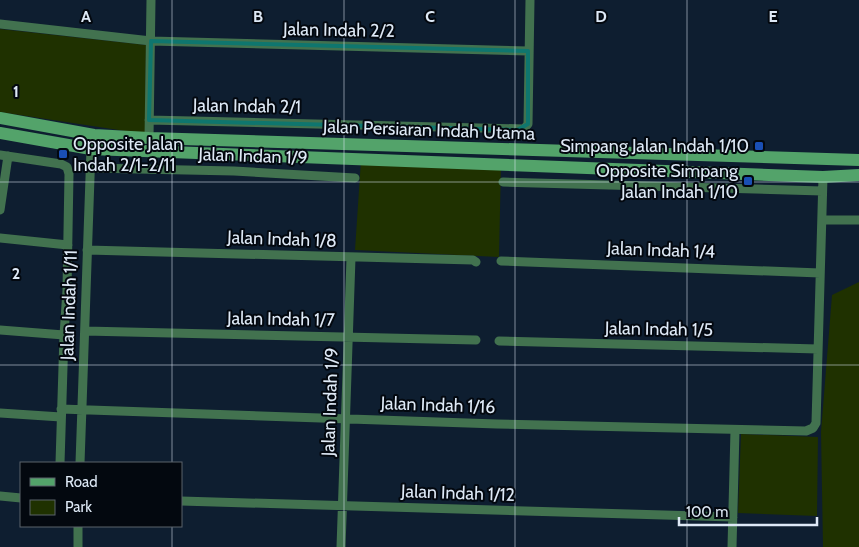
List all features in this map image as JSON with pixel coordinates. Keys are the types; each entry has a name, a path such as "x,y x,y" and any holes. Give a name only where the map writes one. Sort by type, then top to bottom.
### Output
{"main road":[{"name":"Jalan Persiaran Indah Utama","path":"0,118 110,136 149,138 854,160"},
{"path":"73,131 88,143 90,149"},
{"name":"Jalan Persiaran Indah Utama","path":"0,133 90,149 823,177 859,176"},
{"path":"90,149 93,144 110,136"},
{"path":"792,158 814,165 823,177 832,166 854,160"}],"street":[{"path":"149,138 151,0"},
{"path":"528,51 530,0"},
{"name":"Jalan Indah 2/2","path":"0,24 150,41 528,51"},
{"name":"Jalan Indah 2/1","path":"150,120 524,129 528,124 528,51"},
{"name":"Jalan Indah 1/11","path":"80,462 90,149"},
{"path":"0,210 4,155"},
{"name":"Jalan Indah 1/11","path":"4,155 61,164 69,174 60,462"},
{"name":"Jalan Indan 1/9","path":"90,168 234,171 355,178"},
{"path":"818,349 823,177"},
{"path":"502,182 822,192"},
{"path":"822,220 859,220"},
{"path":"0,238 68,245"},
{"name":"Jalan Indah 1/8","path":"87,250 473,260 476,262"},
{"name":"Jalan Indah 1/9","path":"341,547 351,258"},
{"name":"Jalan Indah 1/4","path":"501,261 820,273"},
{"path":"0,330 64,335"},
{"name":"Jalan Indah 1/7","path":"85,331 476,340"},
{"name":"Jalan Indah 1/5","path":"499,342 818,349"},
{"name":"Jalan Indah 1/16","path":"0,413 61,413 82,410 806,432 813,428 816,423 818,349"},
{"path":"732,547 736,430"},
{"path":"0,496 20,498"},
{"name":"Jalan Indah 1/12","path":"182,501 733,517"},
{"path":"78,527 78,547"}],"highlighted area":[{"path":"151,41 528,51 528,124 517,130 149,120"}],"green space":[{"path":"0,29 146,45 145,134 0,112"},
{"path":"361,160 501,164 499,257 355,250"},
{"path":"859,282 859,547 823,547 821,432 832,295"},
{"path":"741,434 818,437 817,516 738,513"}],"place":[{"name":"Simpang Jalan Indah 1/10","path":"759,146"},
{"name":"Opposite Jalan Indah 2/1-2/11","path":"63,154"},
{"name":"Opposite Simpang Jalan Indah 1/10","path":"748,181"}]}
